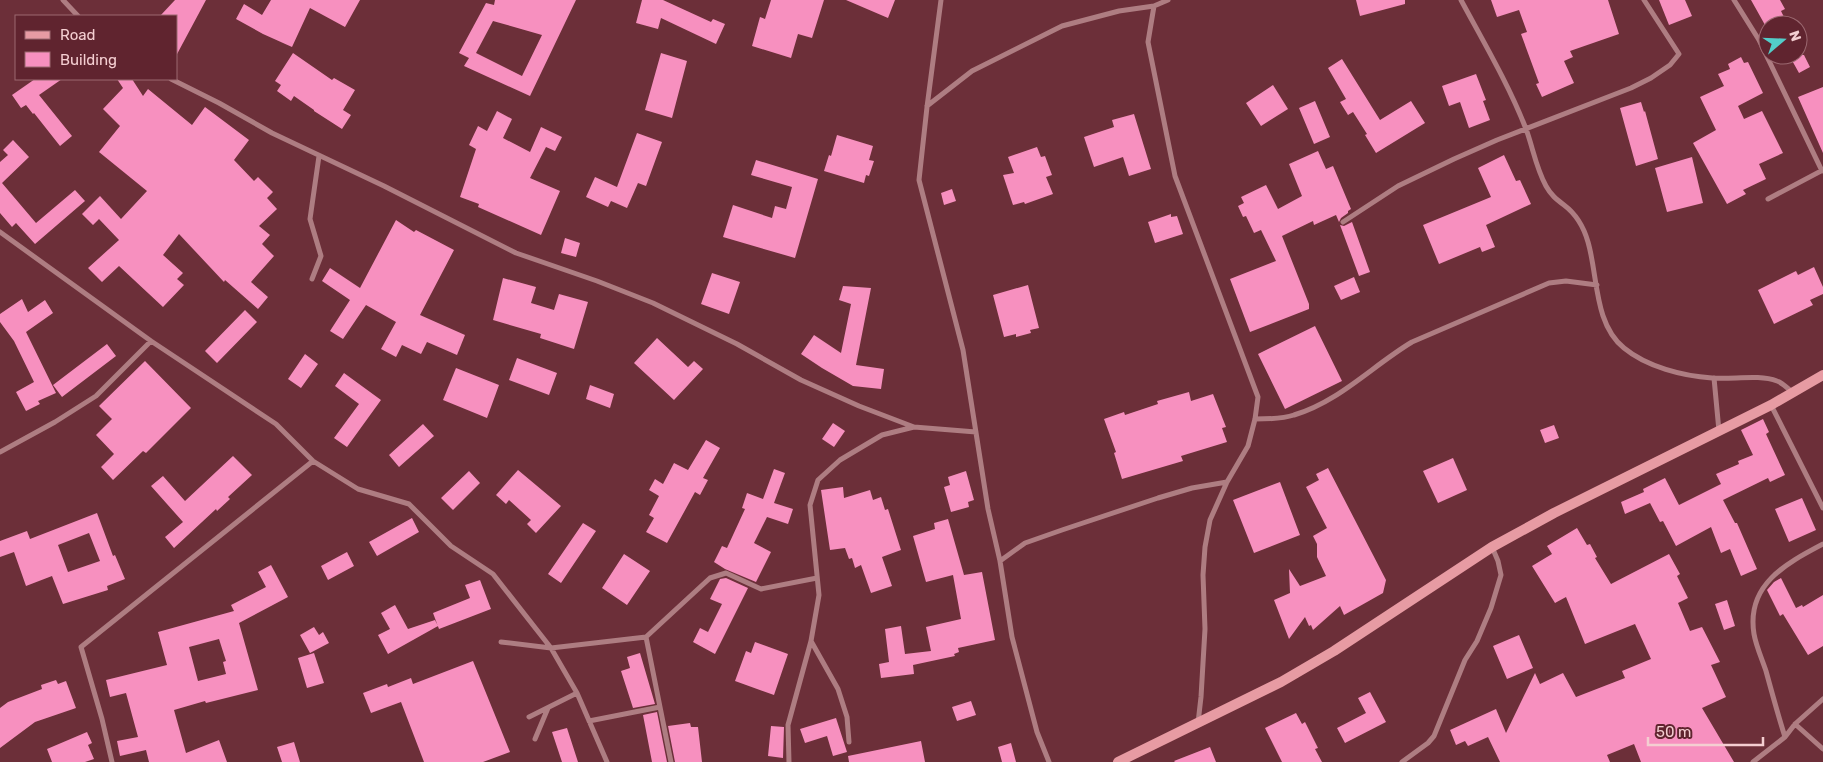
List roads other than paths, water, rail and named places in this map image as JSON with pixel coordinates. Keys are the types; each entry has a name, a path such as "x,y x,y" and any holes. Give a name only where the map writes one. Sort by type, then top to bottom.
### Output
{"street":[{"path":"63,0 77,15"},
{"path":"941,0 919,180 963,350 988,509 1000,561 1012,638 1038,732 1049,762"},
{"path":"927,107 972,71 1062,26 1110,13 1154,6 1168,0"},
{"path":"1461,0 1494,60 1526,128 1546,186 1553,198 1570,210 1582,226 1590,252 1603,314 1610,331 1624,348 1640,358 1677,374 1714,378 1776,380 1792,392"},
{"path":"1343,222 1398,186 1454,159 1526,128 1630,88 1651,78 1670,65 1679,54 1644,0"},
{"path":"1734,0 1759,40 1822,170 1768,199"},
{"path":"1154,6 1148,42 1175,176 1258,397 1256,419 1248,446 1227,482 1210,520 1205,547 1203,575 1205,629 1198,723"},
{"path":"173,80 272,133 384,186 516,253 653,303 737,344 800,380 859,406 914,427 976,432"},
{"path":"312,279 322,256 310,219 319,156"},
{"path":"0,232 151,341 276,424 313,461 358,490 409,504 451,546 493,574 551,648 577,693 607,762"},
{"path":"1256,419 1293,415 1326,402 1347,389 1395,352 1412,342 1549,283 1566,281 1597,285"},
{"path":"0,452 55,422 96,396 151,341"},
{"path":"1118,762 1282,682 1334,651 1492,547 1554,513 1771,405 1823,375"},
{"path":"1714,378 1719,431"},
{"path":"1771,405 1823,508"},
{"path":"789,762 788,725 811,641 819,595 810,505 818,480 840,460 882,435 914,427"},
{"path":"112,762 102,719 81,647 198,556 313,461"},
{"path":"1000,561 1025,543 1158,498 1192,488 1227,482"},
{"path":"1785,737 1754,635 1752,614 1757,596 1764,584 1804,554 1823,544"},
{"path":"1402,762 1428,743 1434,736 1465,660 1486,624 1500,575 1500,567 1492,547"},
{"path":"501,642 551,648 646,638 710,578 726,573 761,589 817,578"},
{"path":"646,638 670,762"},
{"path":"811,641 838,688 847,717 849,742"},
{"path":"529,717 577,693"},
{"path":"1753,762 1785,737 1795,724 1823,699"},
{"path":"589,721 660,707"},
{"path":"535,739 548,708"},
{"path":"1795,724 1823,749"}]}
